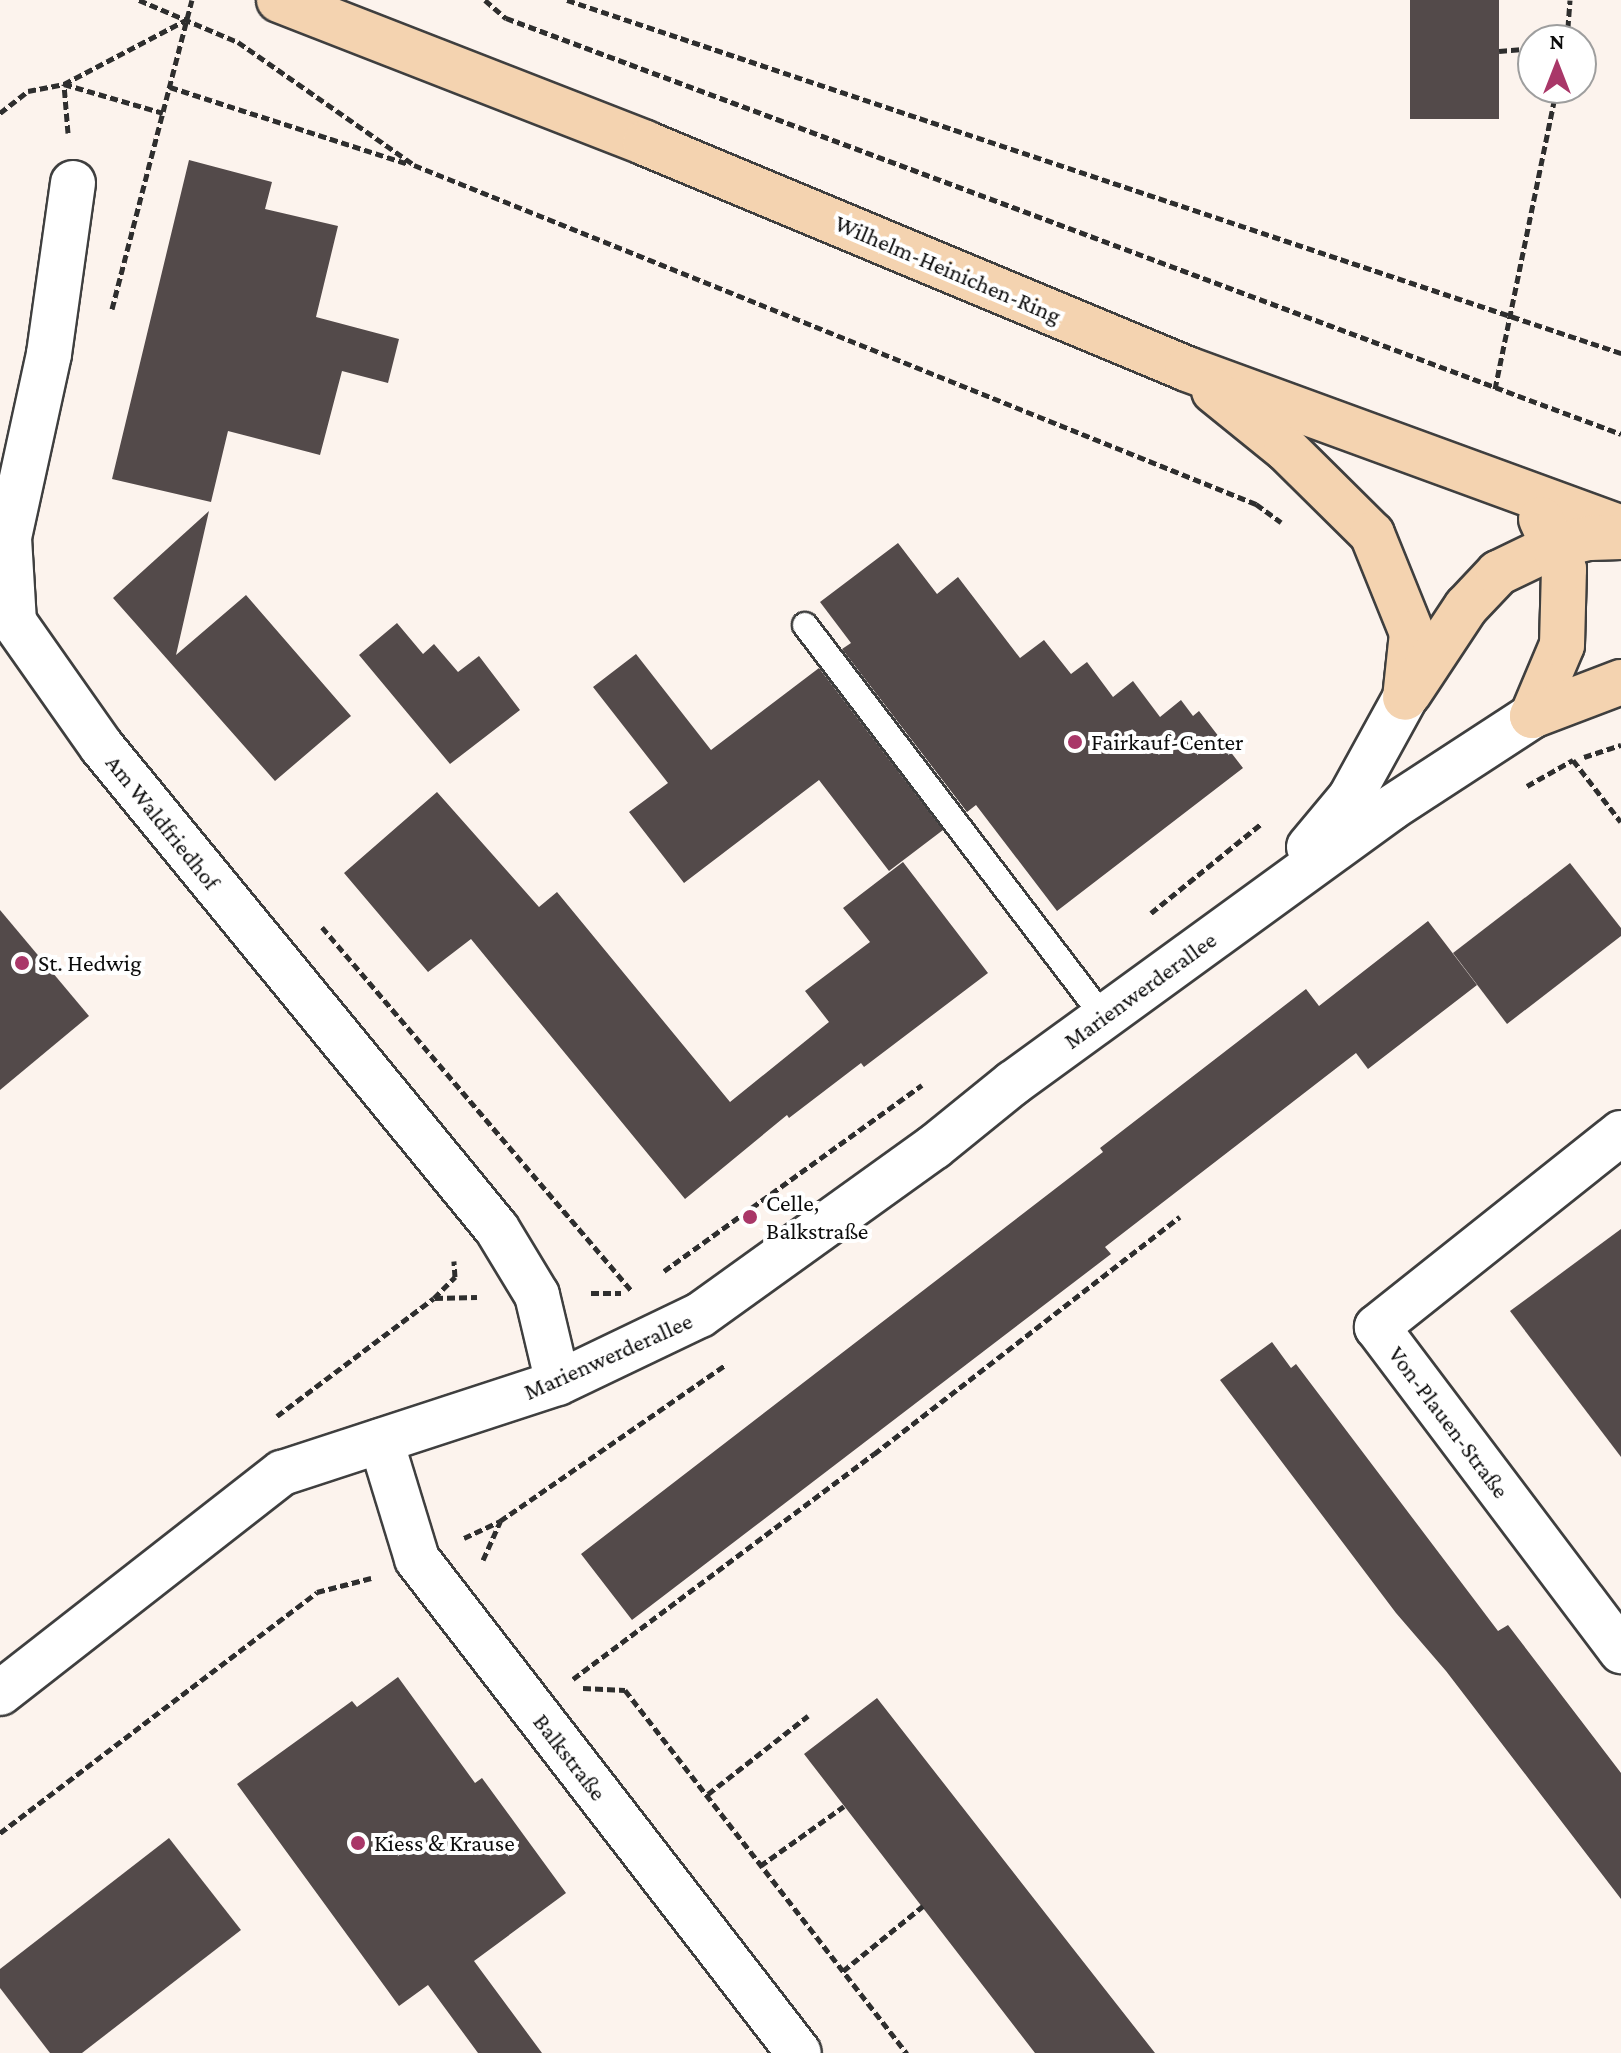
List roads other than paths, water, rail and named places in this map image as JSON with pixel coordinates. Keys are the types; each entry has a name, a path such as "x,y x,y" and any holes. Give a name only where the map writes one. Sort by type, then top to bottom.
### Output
{"main road":[{"name":"Wilhelm-Heinichen-Ring","path":"279,0 645,143 1187,369 1621,528"},
{"path":"1187,369 1286,449 1372,534 1412,633 1405,698"},
{"path":"1518,725 1562,645 1564,569 1530,495"},
{"path":"1405,698 1466,607 1498,573 1554,546 1590,538 1621,537"},
{"path":"1518,725 1621,682"}],"street":[{"name":"Am Waldfriedhof","path":"73,183 49,354 9,538 14,622 102,747 497,1229 537,1295 558,1383"},
{"name":"Marienwerderallee","path":"1263,901 1350,798 1405,698"},
{"name":"Marienwerderallee","path":"0,1693 282,1473 558,1383 700,1315 934,1147 1103,1016 1391,808 1518,725"},
{"name":"Von-Plauen-Straße","path":"1621,1133 1377,1327 1621,1651"},
{"name":"Balkstraße","path":"381,1441 417,1559 799,2053"}],"lane":[{"path":"805,625 1103,1016"}],"place":[{"name":"Fairkauf-Center","path":"1075,742"},
{"name":"St. Hedwig","path":"22,963"},
{"name":"Celle, Balkstraße","path":"750,1217"},
{"name":"Kiess & Krause","path":"358,1843"}]}
